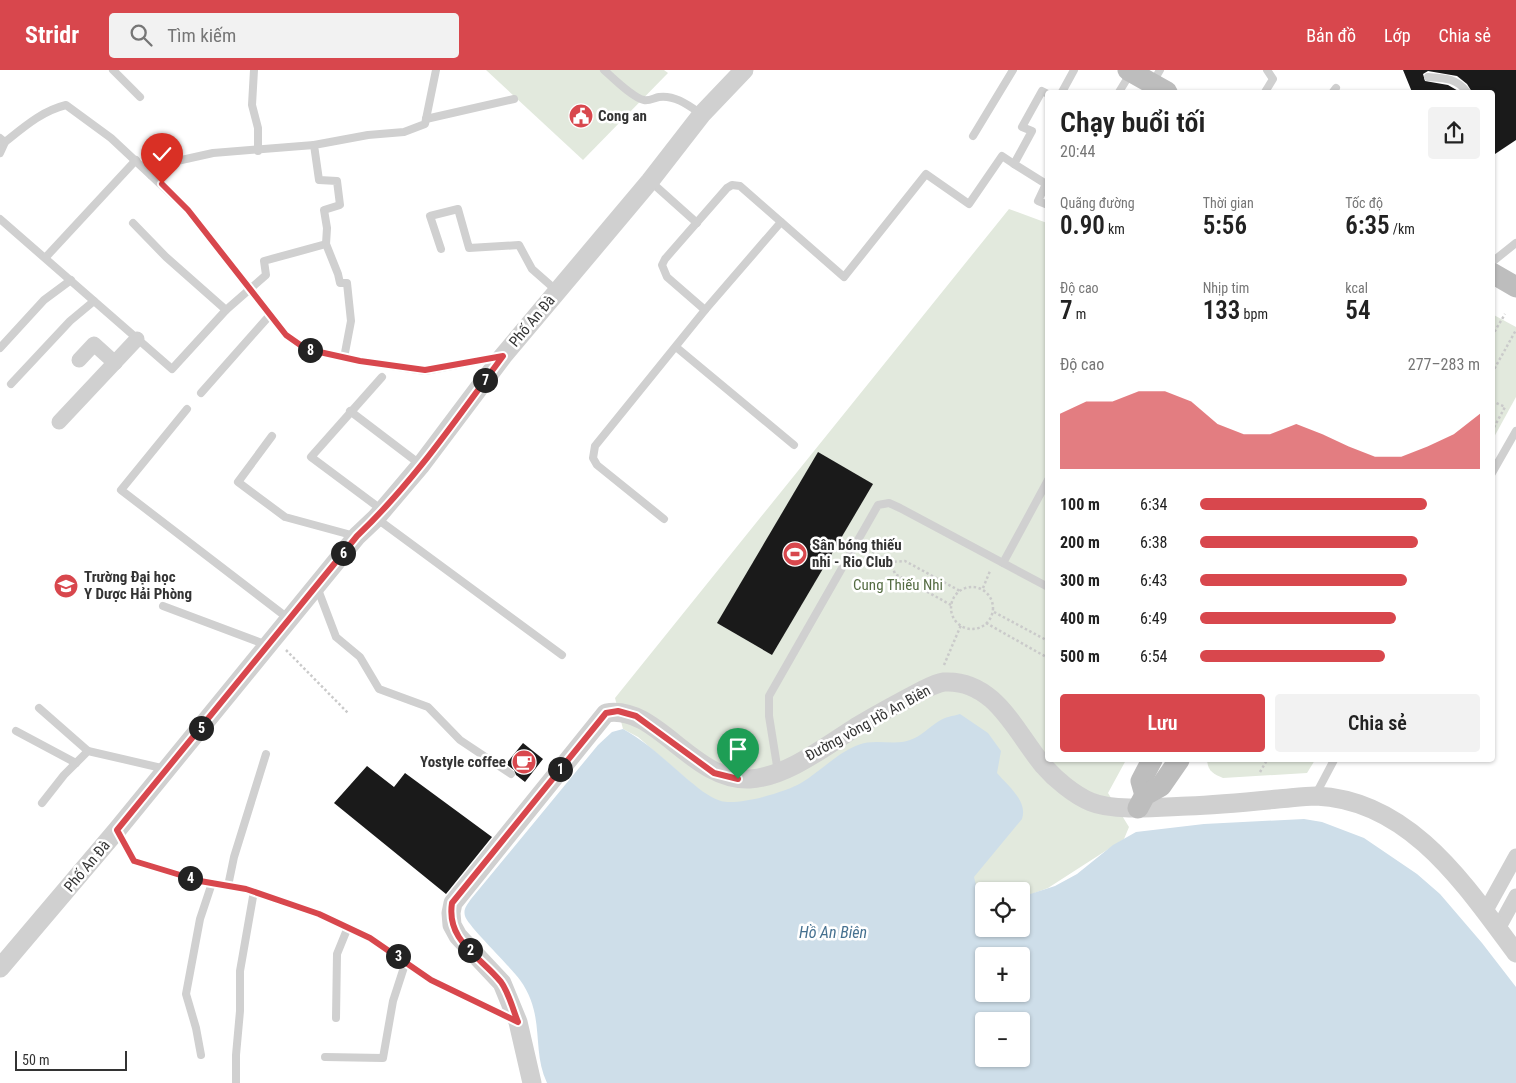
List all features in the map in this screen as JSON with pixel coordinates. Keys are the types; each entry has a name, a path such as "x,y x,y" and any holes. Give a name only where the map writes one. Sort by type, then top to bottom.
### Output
{"main road":[{"path":"1129,71 1160,82"},
{"path":"1495,275 1516,287"},
{"path":"1142,802 1141,781 1151,762"},
{"path":"1142,802 1161,786 1178,762"}],"street":[{"name":"Phố An Đà","path":"0,968 168,769 357,536 421,466 503,356 650,181 702,114 744,70"},
{"path":"59,422 137,339"},
{"path":"79,360 94,344 114,363"},
{"name":"Đường vòng Hồ An Biên","path":"529,1082 518,1022 502,983 458,936 452,925 452,903 606,713 618,711 636,716 714,773 738,779 753,779 788,768 923,690 943,682 964,684 988,695 1006,714 1043,765 1080,796 1092,803 1142,802 1192,806 1316,796 1348,800 1393,818 1427,843 1485,912 1516,953"},
{"path":"1485,912 1516,856"},
{"path":"1498,929 1516,896"}],"lane":[{"path":"113,70 140,97"},
{"path":"254,70 252,104 258,128 258,150"},
{"path":"151,175 177,161 213,153 293,145 314,145 368,135 404,132 425,124 436,70"},
{"path":"604,70 636,97 645,101 658,97 670,97 682,101 702,114"},
{"path":"973,136 1013,70"},
{"path":"1063,90 1074,70"},
{"path":"1266,90 1273,79 1267,70"},
{"path":"1120,90 1129,71"},
{"path":"1428,77 1448,78 1460,83 1465,90"},
{"path":"1014,164 1032,131 1022,126 1042,91 1045,92"},
{"path":"426,119 514,99"},
{"path":"0,153 3,140 50,109 66,105 111,138 188,210 286,335 306,349 344,358 425,370 503,356"},
{"path":"314,145 319,180 337,181 340,205 324,210 327,228 326,244 340,283 347,283 351,321 344,358"},
{"path":"705,310 667,277 662,265 665,259 727,188 737,184 844,277 926,174 969,204 1002,156 1045,183"},
{"path":"46,257 136,160"},
{"path":"650,181 697,223"},
{"path":"1045,186 1038,201 1045,204"},
{"path":"441,249 430,216 458,209 469,248 519,244 532,269 557,291"},
{"path":"0,219 46,257 172,369 226,310 266,275 264,261 326,244"},
{"path":"664,519 597,465 593,458 595,446 705,310 781,222"},
{"path":"133,223 166,257 226,310"},
{"path":"1495,260 1516,243"},
{"path":"0,348 44,300 71,280"},
{"path":"11,384 70,321 94,300"},
{"path":"201,393 270,315"},
{"path":"676,347 794,445"},
{"path":"382,377 311,457 379,514 562,654"},
{"path":"187,409 121,490 289,619"},
{"path":"350,411 421,466"},
{"path":"1495,468 1516,431"},
{"path":"272,436 238,482 284,517 357,536"},
{"path":"1003,563 1045,486"},
{"path":"778,772 769,716 769,696 878,505 889,503 900,508 1045,585"},
{"path":"317,587 336,637 360,657 379,689 428,707 460,740 511,774"},
{"path":"163,606 271,642"},
{"path":"38,708 88,751 168,769"},
{"path":"16,731 76,763"},
{"path":"42,803 88,751"},
{"path":"228,886 234,857 266,754"},
{"path":"1316,796 1333,762"},
{"path":"117,830 134,861 212,883 254,891 319,914 370,938 431,980 518,1022"},
{"path":"202,1055 186,994 200,919 212,883"},
{"path":"236,1083 240,971 254,891"},
{"path":"336,1018 337,954 348,927"},
{"path":"326,1057 383,1058 393,1001 406,961"}],"path":[{"path":"1495,330 1504,314"},
{"path":"1495,367 1516,330"},
{"path":"1495,402 1505,407 1495,425"},
{"path":"868,549 892,562 905,561 960,591"},
{"path":"892,562 895,574 952,605"},
{"path":"982,589 990,572"},
{"path":"970,586 982,589 992,598 993,611 986,623 973,629 961,626 954,619 952,605 954,598 960,591 970,586"},
{"path":"993,611 1045,639"},
{"path":"986,623 1045,656"},
{"path":"943,671 948,653 961,626"},
{"path":"271,642 348,712"},
{"path":"1260,772 1266,762"}],"green space":[{"name":"Cong an","path":"486,70 664,70 668,73 583,160"},
{"name":"Cung Thiếu Nhi","path":"1009,209 1045,222 1045,762 1125,762 1108,793 1129,827 1124,839 1048,888 1030,895 1030,882 975,882 975,886 807,793 720,808 638,737 623,729 615,698"},
{"path":"1495,316 1516,327 1516,397 1495,435"},
{"path":"1208,762 1314,762 1307,773 1223,778 1212,772"}],"water":[{"name":"Hồ An Biên","path":"960,714 988,733 1001,751 997,773 1020,800 1023,812 1022,819 974,877 975,937 1030,937 1030,894 1055,886 1077,874 1113,845 1136,832 1204,824 1304,819 1322,822 1364,838 1417,874 1440,894 1482,943 1516,987 1516,1083 547,1083 542,1070 536,1019 528,993 515,974 468,921 465,911 471,899 598,745 612,732 623,729 632,734 698,788 712,797 721,801 739,802 794,787 850,748 871,742 904,742 918,736 935,723"}],"building":[{"path":"1403,70 1516,70 1516,140 1495,154 1495,90 1471,90 1467,84 1457,76 1428,71 1423,74 1425,81 1448,85 1457,90 1411,90"},
{"name":"Sân bóng thiếu nhi - Rio Club","path":"818,452 873,484 772,655 717,623"},
{"name":"Yostyle coffee","path":"523,743 543,759 525,782 506,764"},
{"path":"367,766 394,787 405,773 492,837 446,894 334,803"}],"place":[{"name":"Cong an","path":"581,116"},
{"name":"Sân bóng thiếu nhi - Rio Club","path":"795,554"},
{"name":"Trường Đại học Y Dược Hải Phòng","path":"66,586"},
{"name":"Yostyle coffee","path":"524,762"}],"route":[{"path":"162,184 188,210 212,239 286,335 306,349 360,361 425,370 503,356 421,466 376,518 357,536 117,830 134,861 200,881 246,889 319,914 370,938 412,965 431,980 518,1022 502,983 479,961 458,936 452,925 452,903 606,713 618,711 636,716 714,773 738,779"}]}
